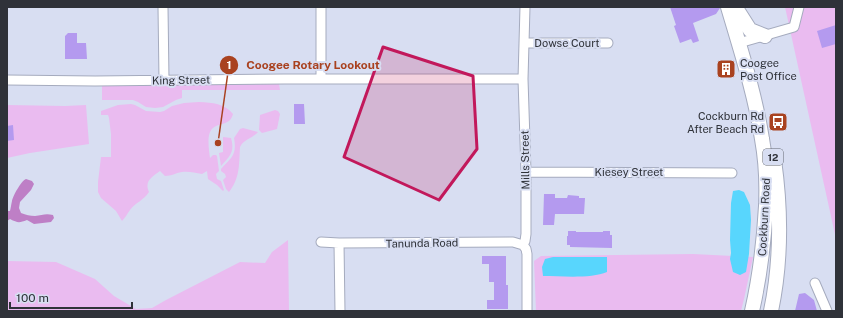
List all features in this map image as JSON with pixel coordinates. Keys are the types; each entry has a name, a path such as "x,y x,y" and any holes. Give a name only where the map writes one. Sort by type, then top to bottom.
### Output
{"main road":[{"path":"733,8 750,30 765,36"},
{"name":"Cockburn Road","path":"733,8 742,42 763,141 767,179 763,252 752,311"},
{"name":"Cockburn Road","path":"742,42 760,89 769,123 776,178 778,206 778,250 775,295 771,311"}],"street":[{"path":"163,7 164,80"},
{"path":"320,7 321,79"},
{"name":"Mills Street","path":"525,7 523,79 526,234 523,245 527,254 527,311"},
{"path":"742,42 794,28 798,8"},
{"name":"Dowse Court","path":"525,43 608,43"},
{"name":"King Street","path":"7,80 523,79"},
{"name":"Kiesey Street","path":"526,172 732,173"},
{"name":"Tanunda Road","path":"321,242 513,242 523,245"},
{"path":"340,243 340,311"},
{"path":"815,283 827,311"}],"highlighted area":[{"path":"383,47 473,76 477,149 439,200 344,157"}],"shaded area":[{"path":"785,7 836,7 836,239"},
{"path":"279,84 280,90 182,90 182,98 163,107 155,108 146,107 133,100 102,100 102,85"},
{"path":"184,103 214,103 230,110 233,114 230,120 213,128 209,134 210,158 213,155 217,156 219,171 216,174 217,179 221,181 224,190 223,191 208,179 207,171 202,174 180,172 170,176 165,176 160,171 148,182 147,185 149,192 147,195 132,208 122,221 116,211 101,198 98,192 101,157 111,157 109,118 108,115 101,115 101,111 118,105 131,104 146,111 160,112 172,106"},
{"path":"7,105 86,105 89,144 7,158"},
{"path":"275,110 280,114 277,129 262,133 259,130 260,115"},
{"path":"243,128 258,132 244,142 240,147 237,176 233,187 229,192 226,189 223,180 226,177 225,174 221,171 221,169 233,155 235,148 234,138 240,129"},
{"path":"223,137 231,138 232,150 231,154 221,166 219,153 223,152"},
{"path":"26,179 32,181 34,184 31,190 20,202 19,208 21,213 33,216 46,214 53,215 54,218 51,222 34,224 27,220 18,222 10,219 7,221 7,211 10,211 16,192"},
{"path":"288,240 289,311 7,311 7,261 56,262 95,279 114,296 136,309 152,308 240,262 265,263 272,252"},
{"path":"693,254 753,257 741,311 536,311 534,261 541,256"}],"water":[{"path":"739,190 744,192 750,205 751,220 749,254 746,272 740,275 733,272 730,259 731,203 733,191"},
{"path":"553,257 607,257 607,272 593,276 543,276 542,267 545,259"}],"building":[{"path":"670,7 720,8 716,14 693,23 699,41 693,43 691,39 680,43 674,26 676,25"},
{"path":"836,25 836,44 822,48 817,31"},
{"path":"68,33 77,33 77,43 86,43 87,59 65,59 65,36"},
{"name":"Coogee Post Office","path":"732,63 734,71 720,75 718,67"},
{"path":"294,104 304,104 305,124 294,124"},
{"path":"13,125 14,140 7,141 7,126"},
{"path":"544,194 555,194 555,198 567,198 568,195 585,198 584,214 555,214 554,225 543,225"},
{"path":"568,231 610,231 610,235 612,235 612,248 570,247 570,245 567,245"},
{"path":"482,256 506,256 508,309 487,309 487,300 494,300 494,282 489,282 489,264 482,264"},
{"path":"805,293 814,300 817,311 795,311 799,294"}],"place":[{"name":"Coogee Post Office","path":"726,69"},
{"name":"Cockburn Rd After Beach Rd","path":"778,122"},
{"name":"Coogee Rotary Lookout","path":"218,143"}]}
